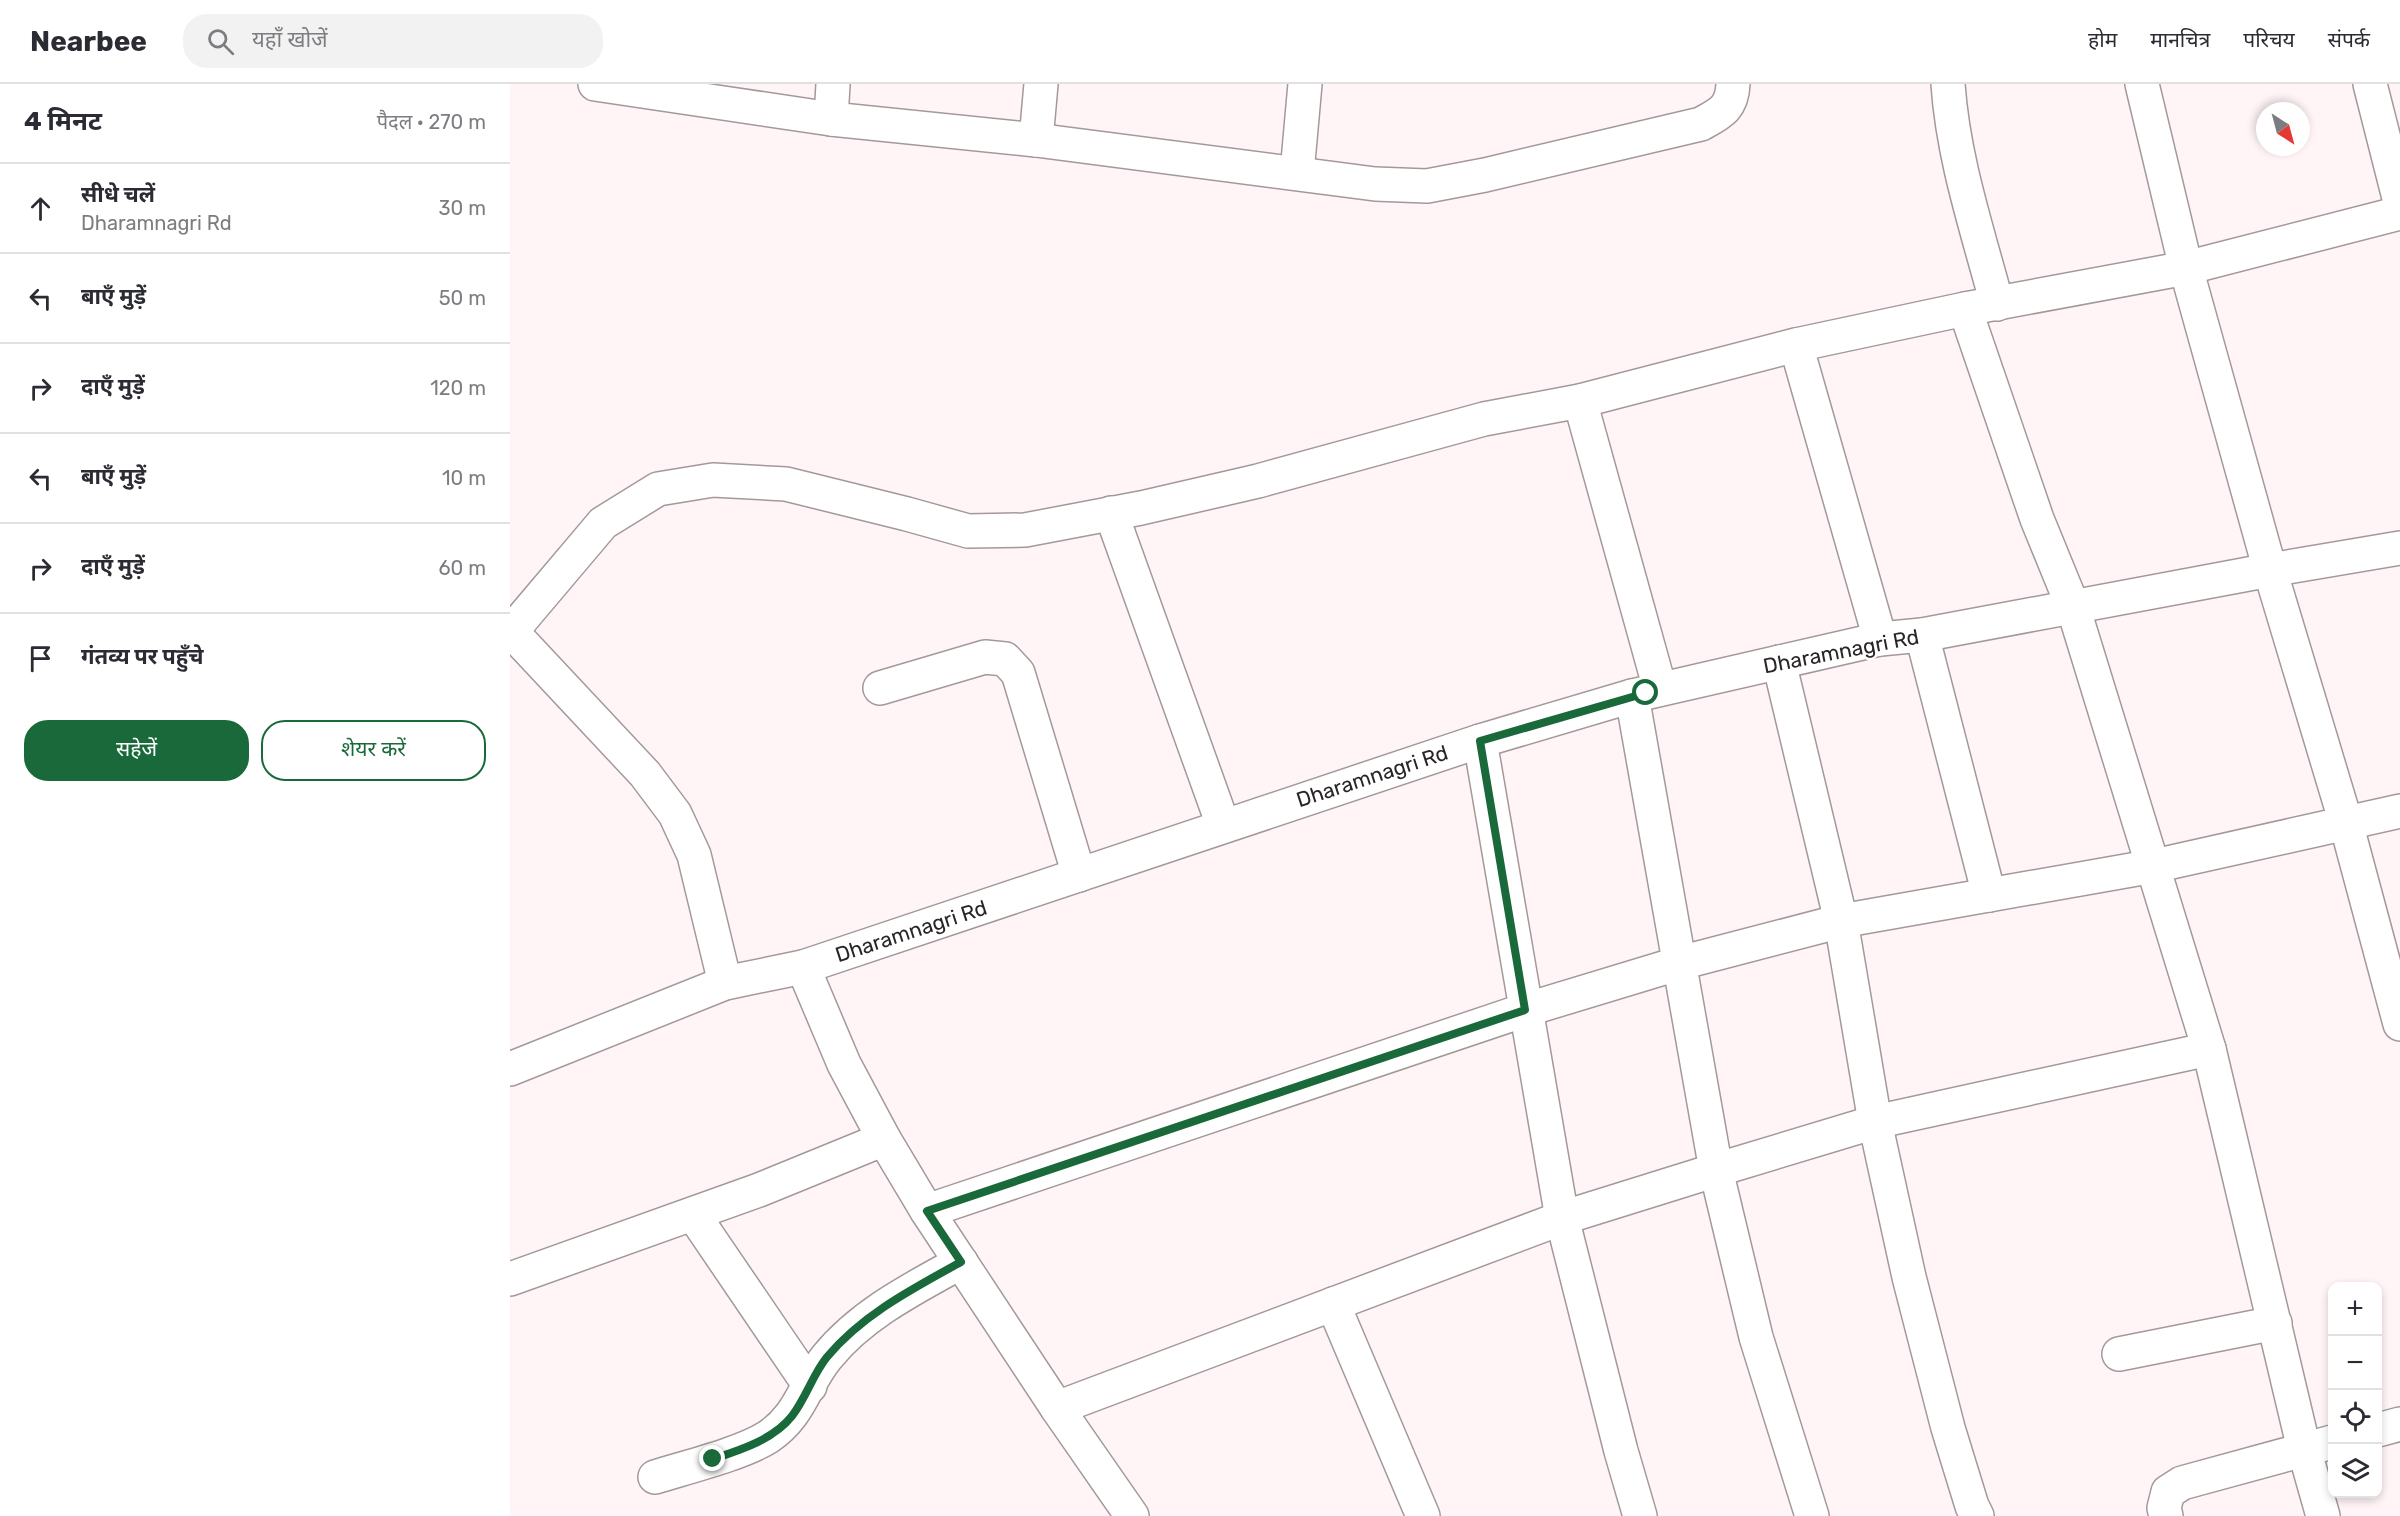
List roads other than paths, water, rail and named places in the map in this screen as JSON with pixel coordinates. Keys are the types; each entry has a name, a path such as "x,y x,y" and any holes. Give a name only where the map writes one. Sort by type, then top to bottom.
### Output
{"street":[{"path":"595,84 831,119 1036,140 1375,184 1427,186 1485,175 1701,124 1722,112 1732,98 1733,84"},
{"path":"831,119 832,84"},
{"path":"1036,140 1041,84"},
{"path":"1297,173 1305,84"},
{"path":"1948,84 1963,180 1997,303"},
{"path":"2142,84 2186,268 2270,570 2346,823 2400,1024"},
{"path":"2370,84 2400,202"},
{"path":"725,983 694,855 675,814 645,774 511,633 603,523 658,489 713,480 786,484 968,531 1025,530 1258,481 1484,419 1580,401 1796,345 1965,309 2186,268 2400,213"},
{"path":"1965,309 2037,519 2073,607 2209,1049 2275,1323 2318,1445 2323,1516"},
{"path":"1796,345 1880,639"},
{"path":"1580,401 1646,693 1680,963 1716,1170 1756,1337 1812,1516"},
{"path":"1111,513 1223,825"},
{"name":"Dharamnagri Rd","path":"510,1069 725,983 803,967 1480,741 1646,693 1880,639 1922,636 2270,570 2400,548"},
{"path":"1922,636 1989,896"},
{"path":"880,688 985,657 1005,659 1018,673 1079,875"},
{"path":"1779,662 1841,921 1875,1122 1910,1277 1945,1417 1977,1516"},
{"path":"1480,741 1562,1218 1621,1451 1640,1516"},
{"path":"927,1211 1525,1010 1680,963 1841,921 2154,866 2400,811"},
{"path":"803,967 844,1064 884,1139 927,1211 1057,1408 1132,1516"},
{"path":"1057,1408 1562,1218 1716,1170 1875,1122 2209,1049"},
{"path":"510,1279 693,1214 884,1139"},
{"path":"693,1214 810,1386"},
{"path":"656,1477 767,1438 792,1417 826,1358 855,1329 900,1296 961,1262"},
{"path":"1333,1304 1423,1516"},
{"path":"2119,1354 2275,1323"},
{"path":"2382,1429 2400,1424"},
{"path":"2166,1516 2164,1508 2168,1492 2182,1484 2318,1445"}]}
